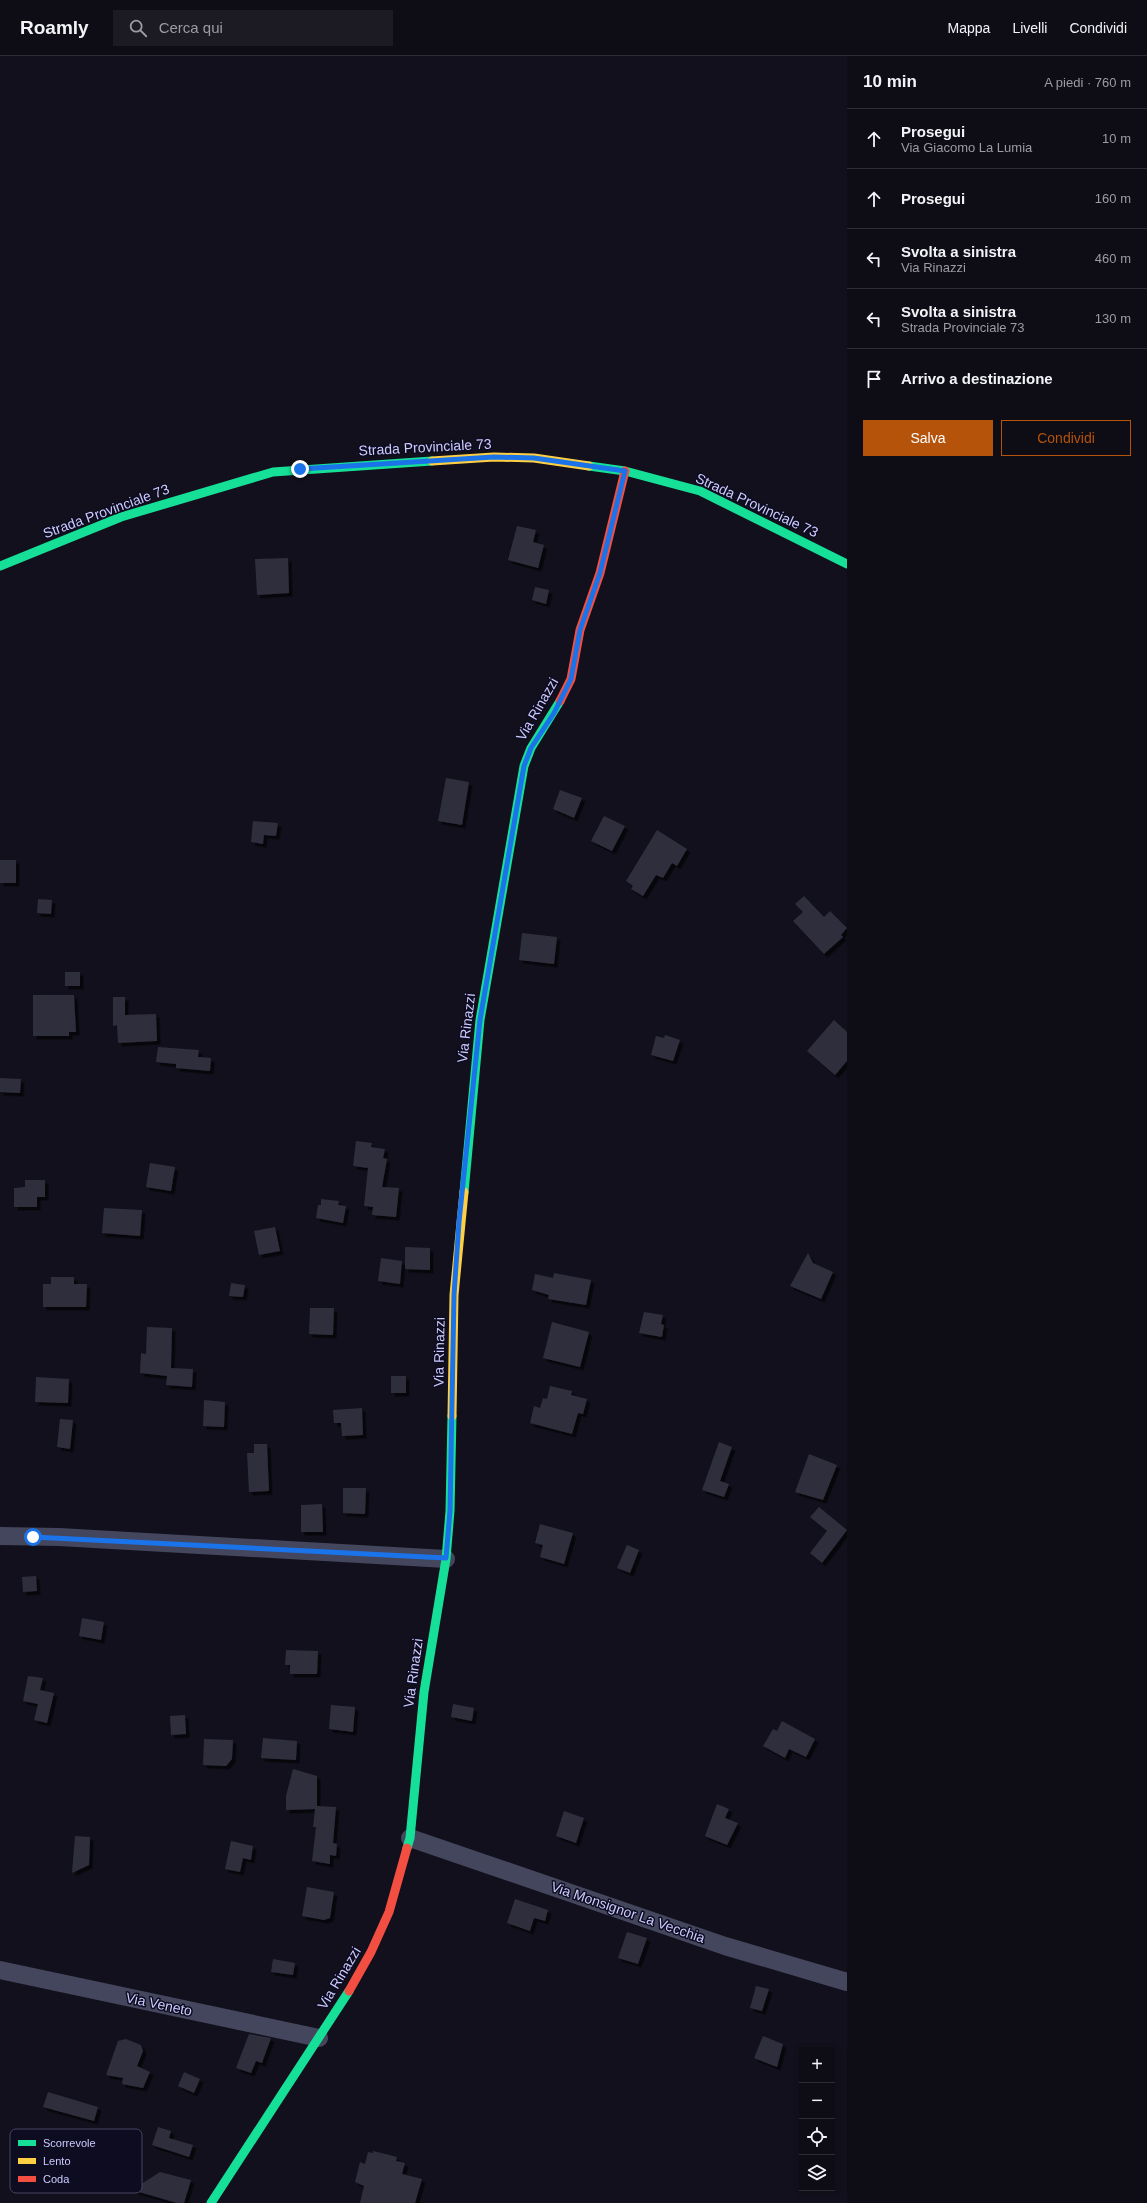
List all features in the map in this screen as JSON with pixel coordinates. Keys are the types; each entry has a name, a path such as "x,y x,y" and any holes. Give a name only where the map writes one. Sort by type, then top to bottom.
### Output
{"street":[{"name":"Strada Provinciale 73","path":"0,566 121,518 273,472 494,457 534,458 625,471 700,491 847,564"},
{"name":"Via Rinazzi","path":"211,2203 345,1999 374,1946 389,1912 410,1838 424,1692 446,1558 450,1511 454,1295 459,1229 480,1020 493,935 524,766 531,748 554,713 571,679 580,630 600,573 625,471"},
{"path":"0,1536 59,1537 446,1558"},
{"name":"Via Monsignor La Vecchia","path":"410,1838 725,1946 847,1982"},
{"name":"Via Veneto","path":"0,1970 319,2038"}],"building":[{"path":"517,526 536,530 533,542 544,545 538,568 508,560"},
{"path":"288,558 289,593 257,595 255,559"},
{"path":"535,587 549,590 546,604 532,600"},
{"path":"446,778 469,782 462,825 438,821"},
{"path":"560,790 582,798 574,818 553,809"},
{"path":"604,816 625,826 612,851 591,841"},
{"path":"253,821 278,823 276,836 264,835 263,844 251,842"},
{"path":"657,830 687,849 677,866 672,863 663,878 656,875 643,896 631,889 633,886 626,881"},
{"path":"0,860 16,860 16,883 0,883"},
{"path":"804,896 824,917 830,911 847,928 841,935 843,937 824,954 793,921 803,912 795,904"},
{"path":"38,899 52,900 51,914 37,913"},
{"path":"522,933 557,937 554,964 519,960"},
{"path":"65,972 80,972 80,986 65,986"},
{"path":"33,995 74,995 76,1032 69,1032 69,1036 33,1036"},
{"path":"113,997 125,997 125,1015 156,1014 157,1041 118,1043 117,1025 113,1026"},
{"path":"834,1020 847,1032 847,1061 835,1075 807,1051"},
{"path":"665,1035 680,1040 673,1061 651,1055 656,1036 664,1038"},
{"path":"158,1047 199,1050 198,1057 211,1058 210,1071 176,1068 176,1064 156,1062"},
{"path":"0,1078 21,1079 20,1093 0,1092"},
{"path":"356,1141 372,1143 371,1147 385,1149 383,1158 387,1159 382,1187 399,1188 396,1217 372,1215 373,1207 364,1206 368,1168 353,1166"},
{"path":"150,1163 175,1167 171,1191 146,1187"},
{"path":"25,1180 45,1180 45,1197 37,1197 37,1207 14,1207 14,1188 25,1187"},
{"path":"321,1199 339,1201 338,1205 346,1206 343,1223 316,1218 318,1205 321,1205"},
{"path":"104,1208 142,1210 140,1236 102,1233"},
{"path":"275,1227 280,1251 259,1255 254,1231"},
{"path":"405,1247 430,1248 430,1270 405,1269"},
{"path":"808,1253 813,1263 833,1272 821,1299 790,1286"},
{"path":"381,1258 402,1261 400,1284 378,1281"},
{"path":"554,1273 591,1280 586,1305 548,1299 549,1295 532,1290 535,1274 553,1278"},
{"path":"51,1277 74,1277 74,1284 87,1284 86,1307 43,1307 43,1284 51,1284"},
{"path":"231,1283 245,1285 243,1297 229,1296"},
{"path":"310,1308 334,1308 333,1335 309,1334"},
{"path":"644,1312 663,1315 661,1324 664,1325 662,1337 639,1333"},
{"path":"552,1322 589,1332 580,1367 543,1358"},
{"path":"147,1327 172,1328 171,1368 193,1369 192,1387 166,1385 167,1376 140,1373 141,1353 146,1354"},
{"path":"391,1376 406,1376 406,1393 391,1393"},
{"path":"36,1377 69,1379 68,1403 35,1402"},
{"path":"550,1386 572,1391 571,1395 587,1399 583,1414 578,1413 572,1434 530,1423 534,1406 540,1408 543,1398 547,1399"},
{"path":"204,1400 225,1402 224,1427 203,1426"},
{"path":"362,1408 363,1435 342,1436 341,1423 334,1423 333,1410"},
{"path":"60,1419 73,1420 70,1449 57,1447"},
{"path":"719,1442 732,1447 720,1481 729,1484 724,1497 702,1490"},
{"path":"254,1444 267,1444 269,1491 249,1492 247,1453 254,1453"},
{"path":"809,1454 837,1465 823,1500 795,1492"},
{"path":"343,1488 366,1488 365,1514 343,1513"},
{"path":"322,1504 323,1532 301,1532 301,1505"},
{"path":"819,1507 847,1530 822,1563 810,1553 827,1531 810,1517"},
{"path":"540,1524 573,1533 564,1564 540,1557 543,1545 535,1543"},
{"path":"627,1545 639,1550 630,1573 617,1568"},
{"path":"36,1576 37,1591 23,1592 22,1577"},
{"path":"82,1618 104,1622 101,1640 79,1636"},
{"path":"286,1650 318,1651 317,1674 290,1674 290,1665 285,1665"},
{"path":"28,1676 43,1678 40,1690 54,1693 47,1723 34,1720 38,1704 23,1701"},
{"path":"453,1704 474,1708 472,1721 451,1717"},
{"path":"331,1705 355,1707 353,1732 329,1729"},
{"path":"185,1715 186,1734 171,1735 170,1716"},
{"path":"782,1721 815,1739 806,1757 789,1749 785,1758 763,1746 773,1729 777,1731"},
{"path":"263,1738 297,1741 296,1760 261,1758"},
{"path":"204,1739 233,1740 232,1759 226,1766 203,1765"},
{"path":"293,1769 317,1776 317,1806 336,1807 333,1843 337,1844 336,1856 330,1855 330,1864 312,1861 316,1827 313,1827 315,1809 286,1810 286,1796"},
{"path":"717,1804 729,1809 725,1818 738,1823 727,1845 705,1836"},
{"path":"564,1811 584,1818 576,1843 556,1836"},
{"path":"75,1836 90,1837 89,1865 72,1873"},
{"path":"231,1841 253,1846 251,1860 243,1858 240,1872 225,1869"},
{"path":"307,1887 334,1892 330,1918 324,1920 302,1916"},
{"path":"515,1899 548,1910 545,1921 534,1918 530,1931 507,1923"},
{"path":"627,1932 647,1938 638,1964 618,1958"},
{"path":"273,1959 295,1963 293,1975 271,1972"},
{"path":"756,1986 769,1989 762,2011 750,2008"},
{"path":"249,2034 271,2038 262,2063 256,2061 251,2073 236,2068"},
{"path":"763,2036 783,2044 777,2067 754,2058"},
{"path":"126,2039 141,2045 143,2051 137,2066 150,2072 143,2088 122,2084 123,2078 106,2075 118,2041"},
{"path":"184,2072 200,2079 194,2093 178,2086"},
{"path":"48,2092 98,2107 94,2121 43,2107"},
{"path":"158,2127 171,2131 169,2138 193,2145 189,2157 152,2145"},
{"path":"373,2151 397,2157 396,2161 405,2163 402,2174 422,2179 415,2203 360,2203 364,2186 355,2182 360,2162 365,2164 368,2152 373,2153"},
{"path":"160,2172 191,2180 184,2203 177,2203 142,2193 142,2184"}],"traffic: fast":[{"path":"0,566 121,517 273,472 432,461"},
{"path":"589,466 625,471 700,491 847,564"},
{"path":"464,1192 480,1020 524,766 531,748 560,701"},
{"path":"407,1848 410,1838 424,1692 446,1559 450,1511 452,1416"},
{"path":"211,2203 349,1991"}],"traffic: slow":[{"path":"432,461 494,457 534,458 589,466"},
{"path":"452,1416 454,1295 464,1192"}],"traffic: jam":[{"path":"560,701 571,679 580,630 600,573 625,471"},
{"path":"349,1991 371,1952 389,1912 407,1848"}],"route":[{"path":"33,1537 59,1537 191,1546 446,1558 450,1511 454,1295 459,1222 480,1020 493,935 524,766 531,748 554,713 571,679 580,630 600,573 625,471 534,458 494,457 300,469"}]}
